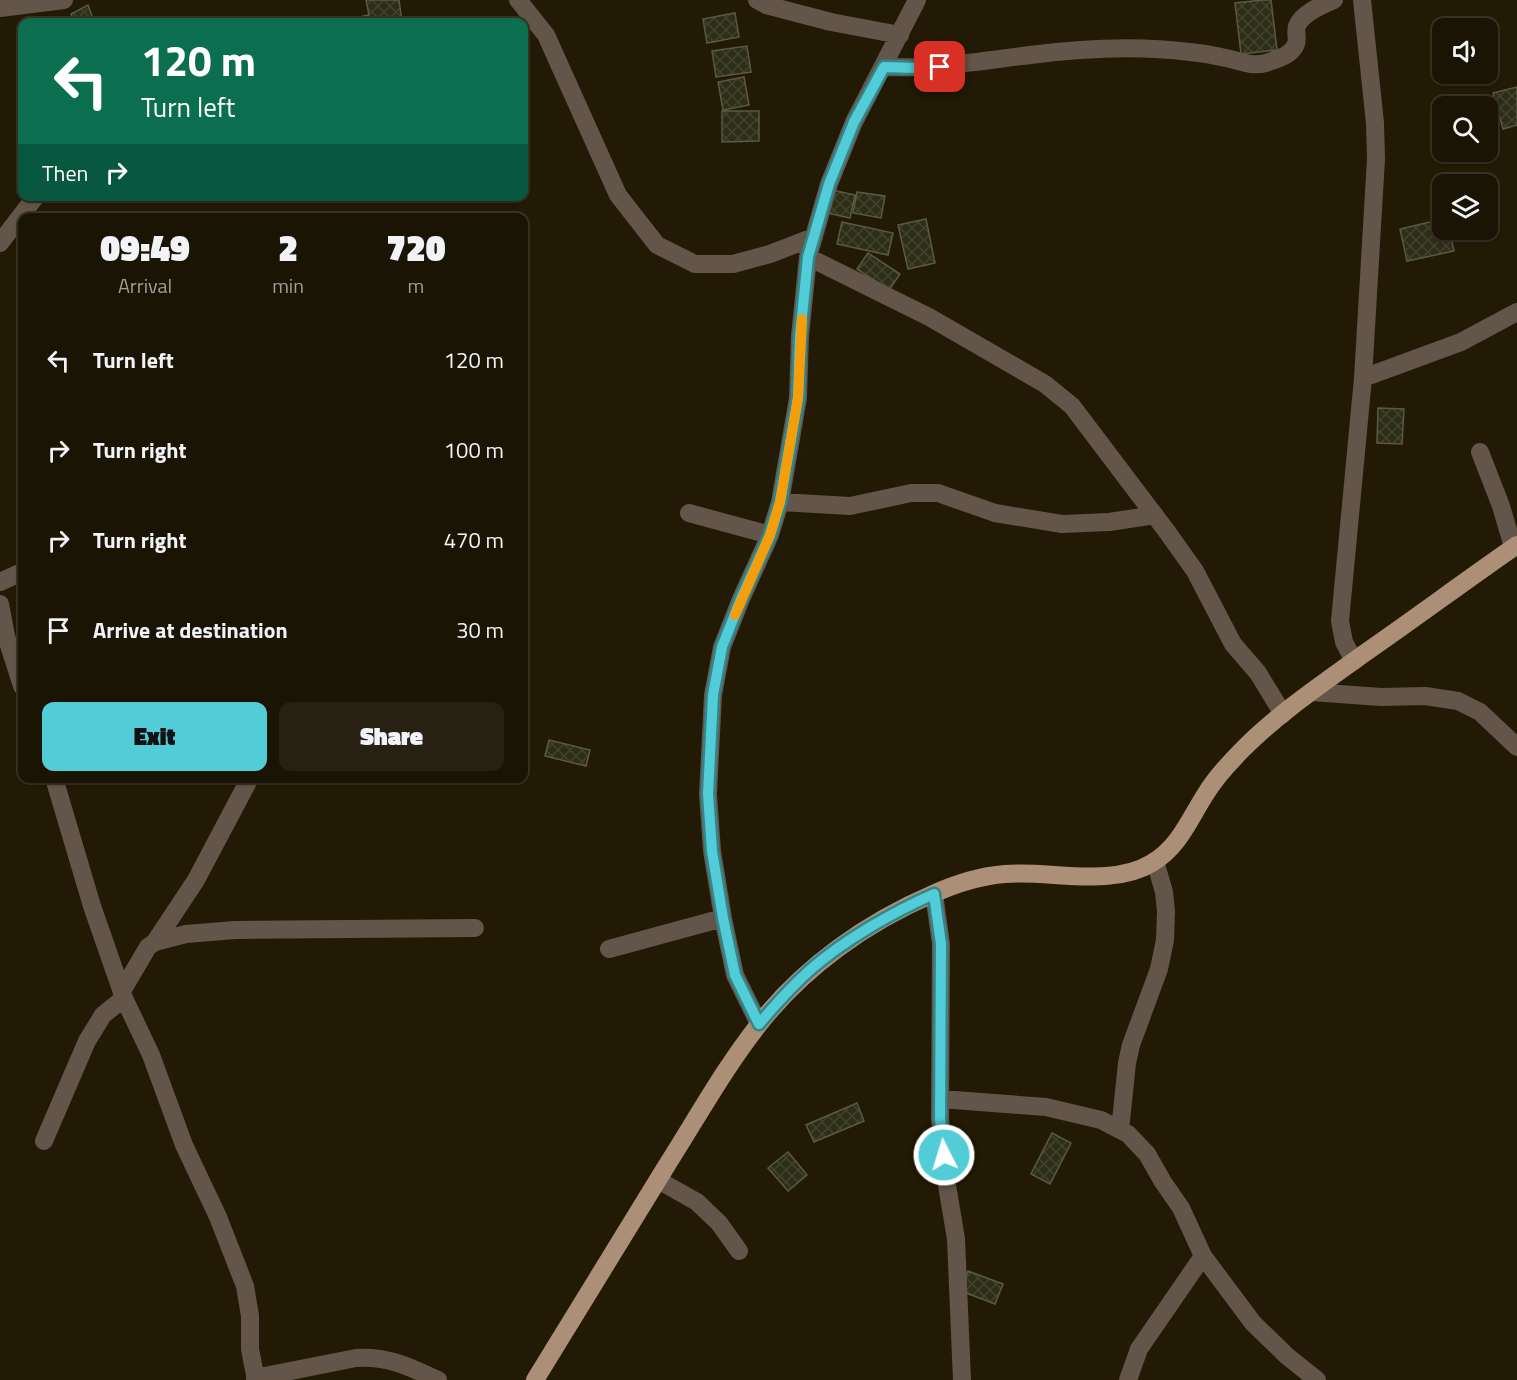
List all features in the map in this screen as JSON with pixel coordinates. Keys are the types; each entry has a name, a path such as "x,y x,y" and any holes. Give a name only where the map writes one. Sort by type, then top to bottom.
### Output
{"main road":[{"path":"535,1380 720,1081 759,1024 811,969 901,908 979,878 1006,873 1117,875 1137,872 1169,851 1192,821 1206,792 1244,748 1283,714 1515,546"}],"street":[{"path":"0,8 64,0"},
{"path":"518,0 546,35 618,195 657,245 695,264 733,264 770,254 814,237"},
{"path":"757,0 766,5 831,21 900,34"},
{"path":"759,1024 735,975 712,851 708,794 713,695 722,647 770,535 780,502 798,398 800,336 808,257 829,184 854,122 917,0"},
{"path":"884,67 917,68 962,65 1101,48 1190,51 1229,58 1245,64 1263,64 1286,56 1296,44 1297,25 1306,15 1334,0"},
{"path":"1354,661 1344,642 1340,621 1363,378 1376,147 1362,0"},
{"path":"23,213 32,201"},
{"path":"0,243 18,220"},
{"path":"808,257 929,317 1045,384 1072,406 1195,571 1233,644 1258,673 1283,714"},
{"path":"1363,378 1461,342 1517,312"},
{"path":"1480,452 1515,546"},
{"path":"780,502 850,506 911,493 938,493 995,513 1062,524 1109,522 1155,515"},
{"path":"689,513 770,535"},
{"path":"0,582 18,574"},
{"path":"0,604 6,636 18,674"},
{"path":"1311,692 1382,697 1425,696 1458,701 1480,712 1517,747"},
{"path":"55,783 92,906 123,994 152,1055 184,1145 218,1217 245,1286 250,1316 250,1349 256,1379 356,1358 371,1357 399,1363 438,1380"},
{"path":"44,1141 87,1041 103,1015 123,994 148,947 155,942 196,880 247,783"},
{"path":"1120,1130 1131,1045 1159,969 1165,940 1164,892 1155,861"},
{"path":"934,894 941,944 940,1099 945,1173 956,1239 962,1380"},
{"path":"609,949 723,918"},
{"path":"155,942 186,934 235,930 475,928"},
{"path":"940,1099 1046,1107 1101,1120 1128,1134 1148,1154 1163,1182 1181,1208 1203,1256 1253,1323 1287,1356 1317,1380"},
{"path":"658,1180 697,1202 719,1223 739,1251"},
{"path":"1128,1380 1139,1349 1203,1256"}],"building":[{"path":"366,0 399,0 401,18 363,18 363,16 369,15"},
{"path":"1271,0 1277,50 1241,54 1235,3"},
{"path":"88,5 93,18 72,18 71,14"},
{"path":"735,13 739,37 707,43 703,19"},
{"path":"747,46 751,72 716,77 712,51"},
{"path":"744,77 749,105 723,110 718,82"},
{"path":"1517,87 1517,125 1503,129 1498,111 1498,96 1494,96 1493,93"},
{"path":"722,111 759,111 759,141 722,142"},
{"path":"832,190 855,195 850,218 827,213"},
{"path":"857,192 885,196 881,218 853,213"},
{"path":"926,219 935,263 908,269 898,225"},
{"path":"842,222 893,233 888,255 837,244"},
{"path":"1432,222 1432,240 1451,240 1454,251 1407,261 1400,229"},
{"path":"868,253 900,274 889,290 857,269"},
{"path":"1378,408 1404,409 1402,444 1377,443"},
{"path":"549,740 590,750 586,766 545,756"},
{"path":"857,1103 864,1121 814,1142 806,1125"},
{"path":"1052,1133 1071,1143 1050,1184 1031,1174"},
{"path":"788,1152 807,1175 788,1191 768,1168"},
{"path":"968,1271 1003,1284 995,1304 961,1291"}],"slow traffic":[{"path":"735,615 770,535 780,502 798,398 802,319"}],"route":[{"path":"940,67 884,67 854,122 829,184 808,257 800,336 798,398 780,502 770,535 722,647 713,695 708,794 712,851 735,975 759,1024 811,969 901,908 934,894 941,944 940,1119 944,1155"}]}
